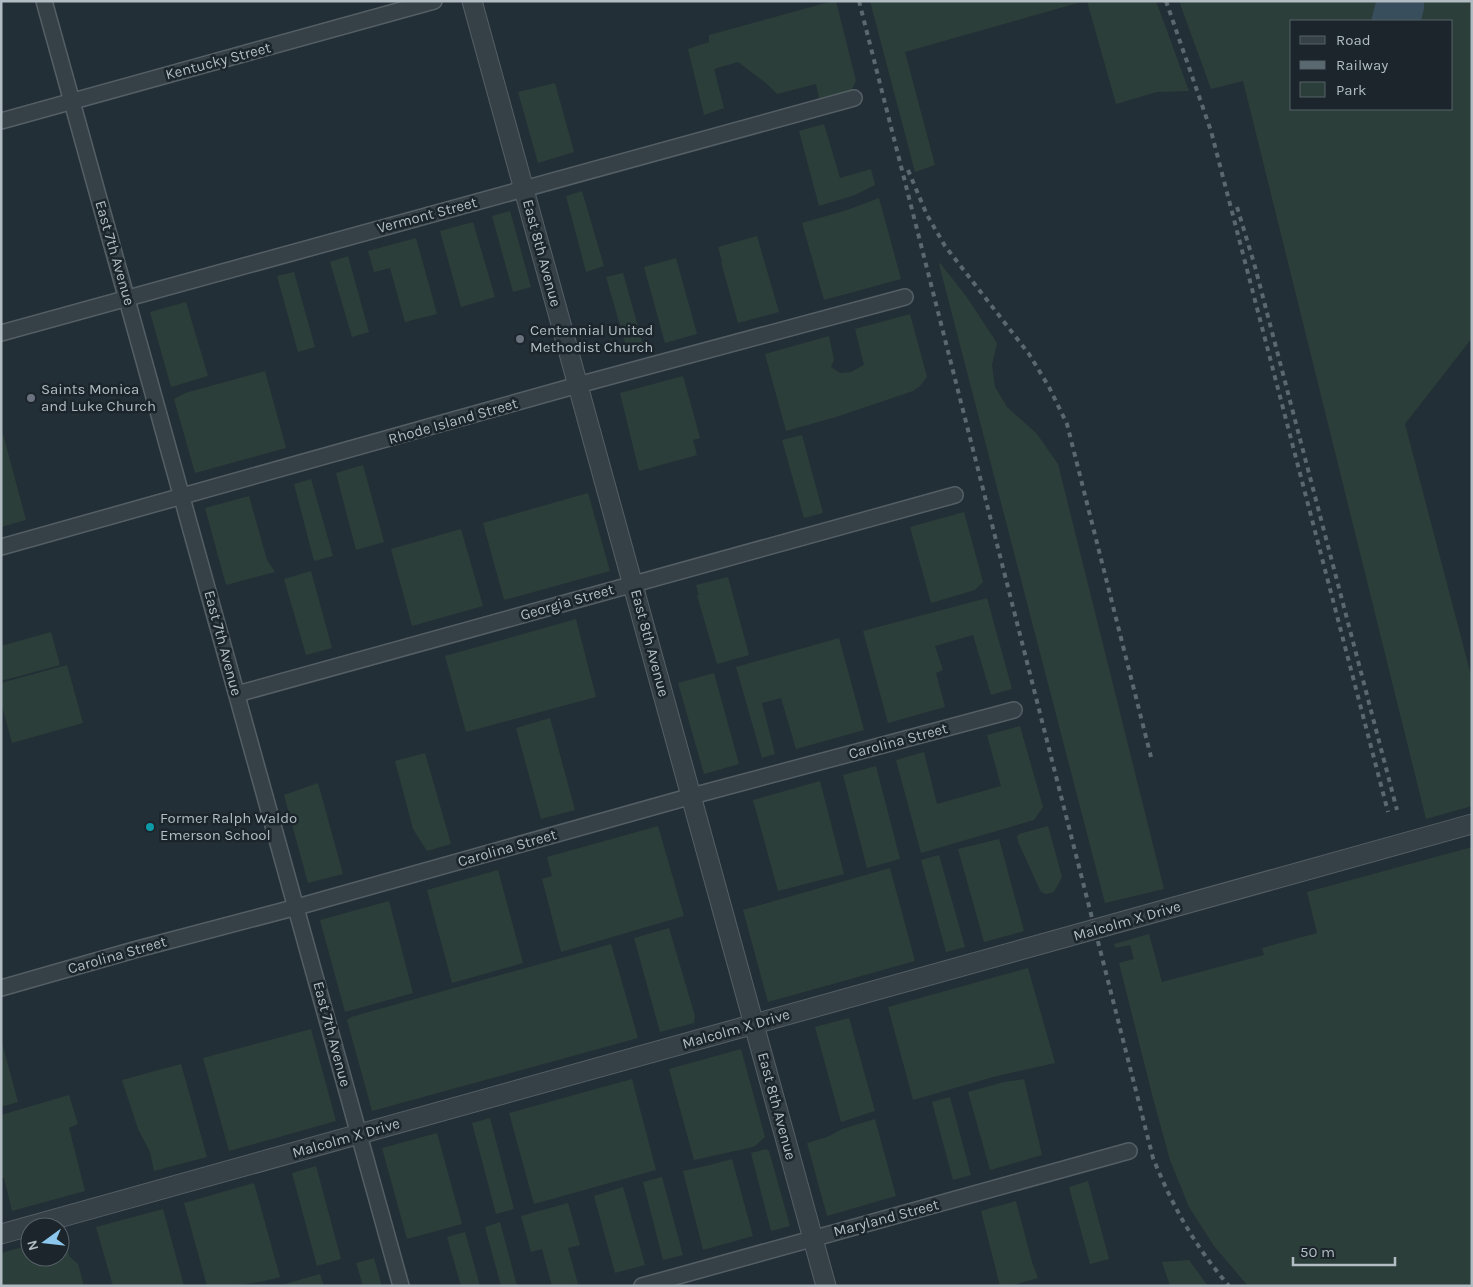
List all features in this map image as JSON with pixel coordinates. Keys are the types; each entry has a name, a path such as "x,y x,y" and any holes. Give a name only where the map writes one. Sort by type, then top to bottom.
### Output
{"street":[{"name":"East 7th Avenue","path":"44,1 401,1286"},
{"name":"Kentucky Street","path":"1,121 434,1"},
{"name":"East 8th Avenue","path":"472,1 826,1286"},
{"name":"Vermont Street","path":"1,333 854,98"},
{"name":"Rhode Island Street","path":"1,547 578,385 905,297"},
{"name":"Georgia Street","path":"237,694 956,495"},
{"name":"Carolina Street","path":"1,988 692,796 1014,710"},
{"name":"Malcolm X Drive","path":"1,1234 1472,824"},
{"name":"Maryland Street","path":"642,1286 1129,1151"}],"green space":[{"path":"836,1 856,81 851,91 819,98 816,84 777,94 766,83 738,62 714,69 724,108 704,115 688,49 709,42 709,35"},
{"path":"870,1 1085,1 905,52 935,165 915,172"},
{"path":"1087,1 1156,1 1189,91 1157,92 1116,104"},
{"path":"1179,1 1376,1 1371,20 1290,20 1290,110 1453,110 1453,20 1421,20 1424,1 1470,1 1472,6 1472,338 1405,424 1472,679 1472,806 1426,819 1243,81 1211,89"},
{"path":"555,83 574,152 538,163 518,92"},
{"path":"824,124 840,178 871,169 875,185 855,195 819,206 799,131"},
{"path":"582,191 604,266 586,272 566,196"},
{"path":"879,198 901,279 824,300 802,223 847,210"},
{"path":"510,211 531,287 513,292 492,216"},
{"path":"473,222 495,297 461,307 440,231"},
{"path":"757,236 779,312 738,323 718,247"},
{"path":"416,238 437,314 405,322 390,268 374,272 368,251"},
{"path":"348,256 369,332 352,337 330,262"},
{"path":"676,258 697,334 665,343 644,267"},
{"path":"940,263 966,296 997,343 992,365 995,387 1007,407 1037,434 1058,464 1164,889 1105,903"},
{"path":"294,272 315,347 298,352 277,276"},
{"path":"623,273 644,348 628,353 606,277"},
{"path":"186,302 208,376 171,387 150,312"},
{"path":"910,314 927,377 920,386 913,391 836,417 786,431 765,354 829,336 834,360 831,367 840,373 851,372 864,365 855,329"},
{"path":"265,371 286,448 195,473 174,399 185,393"},
{"path":"683,376 700,438 693,440 697,455 639,471 620,393"},
{"path":"1,433 3,434 26,520 1,527"},
{"path":"802,435 823,513 804,518 782,440"},
{"path":"363,465 384,542 356,550 336,473"},
{"path":"311,479 333,556 314,561 294,484"},
{"path":"588,493 610,571 504,600 483,523"},
{"path":"249,496 267,560 275,572 226,585 205,508"},
{"path":"964,512 983,582 975,590 931,603 910,527"},
{"path":"461,529 483,606 412,626 391,549"},
{"path":"311,571 332,648 306,655 284,579"},
{"path":"728,577 749,655 717,664 697,595 699,595 696,585"},
{"path":"987,598 1012,689 991,695 973,635 935,646 943,670 936,673 945,707 888,723 863,631"},
{"path":"576,619 596,697 466,732 445,656"},
{"path":"51,632 60,665 1,681 1,646"},
{"path":"839,638 864,730 796,749 781,698 762,703 775,754 762,758 736,667"},
{"path":"67,665 83,723 12,743 1,703 1,683"},
{"path":"714,673 739,764 704,774 678,683"},
{"path":"550,718 575,810 541,819 516,728"},
{"path":"1020,726 1043,807 1034,820 921,853 896,760 924,752 937,804 1001,786 987,735"},
{"path":"425,753 451,844 427,851 413,829 395,761"},
{"path":"876,766 900,859 867,868 843,775"},
{"path":"820,781 844,874 778,891 753,800"},
{"path":"318,783 343,874 308,883 284,795"},
{"path":"658,826 684,916 561,952 542,879 552,876 547,857"},
{"path":"1048,826 1062,877 1054,892 1046,894 1041,892 1017,837 1019,834"},
{"path":"999,839 1024,931 984,942 958,849"},
{"path":"1472,847 1472,1286 1248,1286 1214,1246 1189,1207 1170,1160 1119,963 1134,959 1130,945 1115,948 1114,944 1149,934 1162,982 1264,955 1262,948 1317,933 1307,892"},
{"path":"939,855 965,947 946,952 921,860"},
{"path":"890,868 915,961 768,1002 743,910"},
{"path":"498,870 523,963 452,983 427,890"},
{"path":"389,901 413,993 345,1012 320,920"},
{"path":"669,928 695,1016 694,1023 660,1032 634,938"},
{"path":"611,944 638,1038 372,1111 347,1020 351,1017"},
{"path":"1028,968 1055,1063 993,1077 913,1100 888,1007"},
{"path":"849,1018 875,1111 841,1122 815,1027"},
{"path":"311,1029 336,1121 229,1151 203,1058"},
{"path":"1,1039 18,1102 1,1107"},
{"path":"741,1049 765,1137 755,1146 749,1148 694,1160 669,1069"},
{"path":"181,1064 207,1157 154,1171 150,1152 138,1129 122,1080"},
{"path":"632,1079 656,1170 534,1204 509,1113"},
{"path":"1024,1079 1042,1155 990,1170 968,1092 1004,1082"},
{"path":"69,1095 78,1124 69,1128 85,1191 12,1211 4,1178 1,1178 1,1115"},
{"path":"950,1097 971,1175 953,1180 932,1102"},
{"path":"490,1118 514,1209 496,1214 472,1123"},
{"path":"875,1119 896,1196 827,1216 807,1143 827,1137 842,1129"},
{"path":"437,1133 462,1224 407,1239 382,1148"},
{"path":"766,1149 769,1151 790,1226 771,1231 751,1153"},
{"path":"732,1159 753,1236 703,1250 683,1171"},
{"path":"316,1166 341,1259 317,1266 292,1173"},
{"path":"662,1177 683,1255 663,1260 643,1182"},
{"path":"1088,1181 1109,1259 1090,1264 1069,1187"},
{"path":"254,1183 280,1277 244,1284 207,1286 184,1203"},
{"path":"623,1187 645,1265 615,1273 594,1196"},
{"path":"1016,1201 1038,1278 1010,1286 1000,1286 981,1211"},
{"path":"568,1203 580,1245 568,1248 578,1284 552,1286 542,1249 531,1252 521,1216"},
{"path":"163,1209 184,1286 113,1286 96,1227"},
{"path":"500,1222 517,1286 501,1286 485,1227"},
{"path":"465,1232 480,1286 461,1286 447,1237"},
{"path":"20,1248 20,1267 70,1267 70,1257 78,1264 84,1286 1,1286 1,1253"},
{"path":"374,1258 382,1286 363,1286 356,1263"},
{"path":"1189,1260 1208,1286 1170,1286 1162,1262"},
{"path":"320,1274 324,1286 278,1286"}],"water":[{"path":"1376,1 1424,1 1421,20 1371,20"}],"railway":[{"path":"859,1 1153,1158 1168,1193 1185,1225 1205,1256 1229,1286"},
{"path":"1166,1 1211,131 1388,812"},
{"path":"908,170 927,215 945,246 1029,354 1049,387 1067,424 1151,757"},
{"path":"1237,207 1254,263 1397,810"}],"place":[{"name":"Centennial United Methodist Church","path":"520,339"},
{"name":"Saints Monica and Luke Church","path":"31,398"},
{"name":"Former Ralph Waldo Emerson School","path":"150,827"}]}
